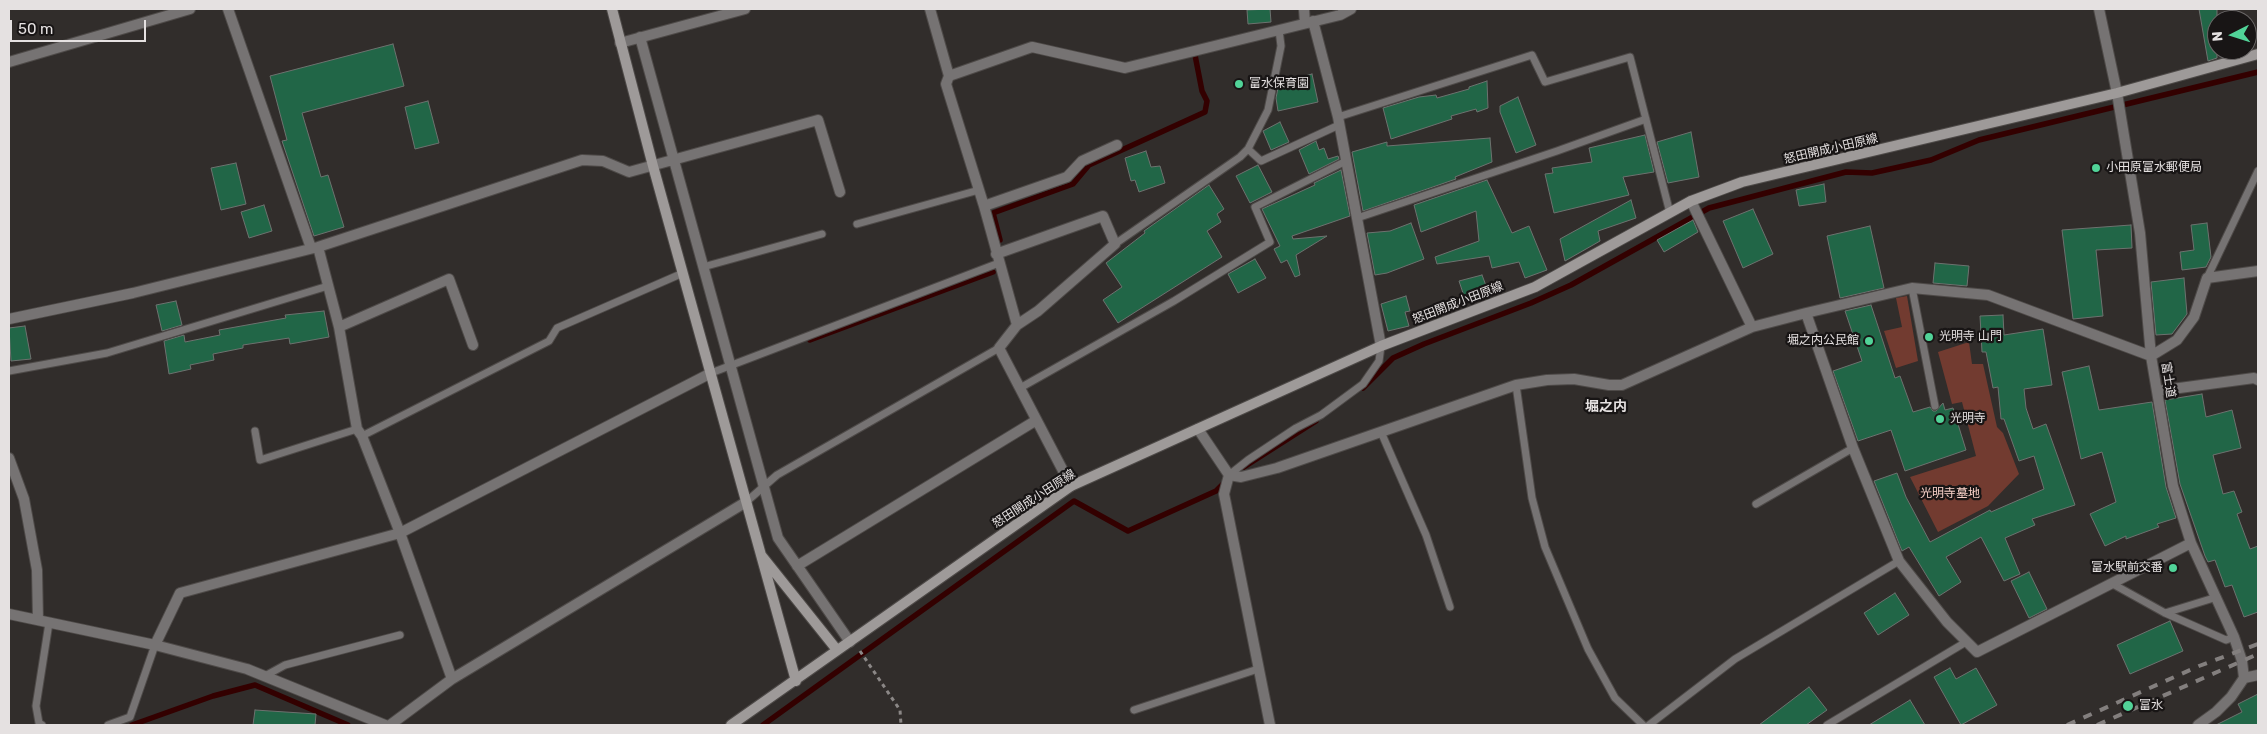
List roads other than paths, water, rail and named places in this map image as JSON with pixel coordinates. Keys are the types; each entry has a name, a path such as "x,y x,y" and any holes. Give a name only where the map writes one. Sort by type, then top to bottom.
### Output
{"main road":[{"path":"612,9 653,166 796,681"},
{"name":"怒田開成小田原線","path":"731,725 1071,486 1381,346 1535,287 1691,202 1742,182 2117,94 2258,54"},
{"path":"759,553 837,650"}],"street":[{"path":"9,62 190,9"},
{"path":"228,9 328,286 339,327 360,432 400,533 452,679"},
{"path":"620,42 745,9"},
{"path":"930,9 949,76 946,84 980,190 997,259 1017,325"},
{"path":"1304,9 1338,121 1381,346"},
{"path":"949,76 1032,47 1126,68 1340,15 1351,9"},
{"name":"富士道","path":"2099,9 2117,94 2140,233 2151,356 2173,486 2192,543 2240,652 2244,678"},
{"path":"640,37 702,267 732,365 778,538 851,641"},
{"path":"9,319 133,293 314,247 582,160 603,160 629,172 818,120 840,192"},
{"path":"984,206 1067,178 1082,161 1117,145"},
{"path":"1691,202 1752,327"},
{"path":"997,259 1103,216 1115,244 1038,311 1017,325 999,348 1071,486"},
{"path":"1198,429 1229,475 1242,477 1276,468 1516,385 1547,380 1574,379 1609,385 1622,385 1752,327 1912,288 1988,295 2151,356 2177,340 2194,317 2208,278 2258,271"},
{"path":"339,327 449,279 473,345"},
{"path":"1806,313 1853,448 1899,561 1947,622 1977,652 2192,543"},
{"path":"155,646 180,592 400,533 710,373"},
{"path":"2157,391 2254,378 2258,380"},
{"path":"797,566 1036,420"},
{"path":"9,458 24,499 37,570 38,620"},
{"path":"1229,475 1224,494 1270,725"},
{"path":"390,725 452,679 746,502"},
{"path":"9,614 155,646 247,669 385,725"},
{"path":"2198,725 2216,712 2244,678 2258,675"}],"lane":[{"path":"1115,244 1240,157 1248,149 1268,110 1281,46 1279,30"},
{"path":"1248,149 1261,161 1338,121 1532,55 1545,82 1630,56 1670,213"},
{"path":"1357,218 1646,119"},
{"path":"1020,388 1174,301 1270,242 1255,207 1346,161"},
{"path":"2208,278 2258,171"},
{"path":"857,224 980,190"},
{"path":"702,267 822,234"},
{"path":"710,373 997,259"},
{"path":"255,431 260,460 360,432 549,341 557,328 683,273"},
{"path":"9,371 108,353 328,286"},
{"path":"1912,288 1935,406"},
{"path":"1229,475 1296,428 1321,415 1363,384 1379,361 1381,346"},
{"path":"746,502 778,475 999,348"},
{"path":"1516,385 1532,498 1545,547 1588,649 1615,698 1643,725"},
{"path":"1381,432 1426,535 1450,607"},
{"path":"1756,504 1853,448"},
{"path":"1649,725 1734,659 1899,561"},
{"path":"2111,583 2165,612 2226,640 2234,637"},
{"path":"2165,612 2216,597"},
{"path":"42,725 39,723 36,706 49,623"},
{"path":"265,676 285,665 400,635"},
{"path":"1828,725 1966,642"},
{"path":"108,725 130,717 155,646"},
{"path":"1134,710 1258,669"}],"waterway":[{"path":"1000,240 993,213 1073,184 1089,165 1205,112 1207,101 1202,91 1195,55"},
{"path":"1363,388 1393,358 1571,285 1709,208 1846,172 1872,173 1931,160 1979,140 2258,72"},
{"path":"810,340 993,272"},
{"path":"1244,467 1316,421"},
{"path":"763,725 1074,501 1128,531 1216,491 1225,482"},
{"path":"132,725 213,696 255,685 348,725"}],"railway":[{"path":"2067,725 2199,666 2258,644"},
{"path":"2097,725 2258,654"}],"place":[{"name":"富水保育園","path":"1239,84"},
{"name":"小田原富水郵便局","path":"2096,168"},
{"name":"光明寺 山門","path":"1929,337"},
{"name":"堀之内公民館","path":"1869,341"},
{"name":"光明寺","path":"1940,419"},
{"name":"富水駅前交番","path":"2173,568"},
{"name":"富水","path":"2128,706"}],"district":[{"name":"堀之内","path":"1606,407"}],"park label":[{"name":"光明寺墓地","path":"1950,494"}]}
